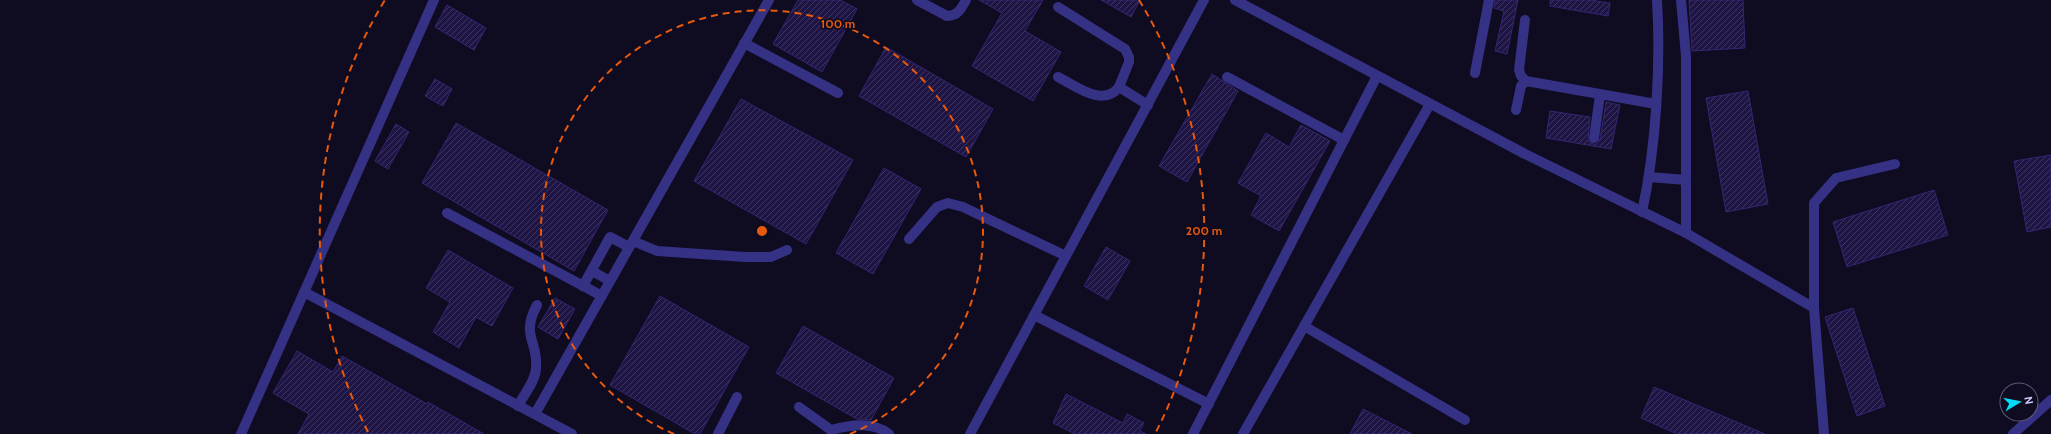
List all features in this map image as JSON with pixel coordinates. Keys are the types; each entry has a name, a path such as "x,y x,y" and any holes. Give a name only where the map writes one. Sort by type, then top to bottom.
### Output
{"street":[{"path":"240,434 434,0"},
{"path":"535,414 769,0"},
{"path":"917,0 947,16 952,16 960,10 966,0"},
{"path":"970,434 1204,0"},
{"path":"1235,0 1525,154 1686,233 1814,308"},
{"path":"1475,73 1489,0"},
{"path":"1642,212 1649,177 1656,104 1657,0"},
{"path":"1681,0 1686,56 1686,233"},
{"path":"1058,7 1125,49 1129,58 1129,62 1119,87 1111,95 1101,97 1058,77"},
{"path":"1525,20 1519,70 1521,76 1526,81 1656,104"},
{"path":"744,43 838,93"},
{"path":"1193,434 1377,76"},
{"path":"1227,77 1344,140"},
{"path":"1516,110 1521,86 1526,81"},
{"path":"1119,87 1148,105"},
{"path":"1594,138 1600,95"},
{"path":"1243,434 1430,104"},
{"path":"1824,434 1814,308 1814,203 1836,178 1895,164"},
{"path":"1649,177 1686,180"},
{"path":"909,239 938,207 948,203 963,207 1066,256"},
{"path":"446,213 602,296"},
{"path":"583,286 610,237 657,251 745,257 771,257 787,250"},
{"path":"592,270 610,281"},
{"path":"304,292 572,434"},
{"path":"518,406 535,377 535,354 529,331 530,318 537,305"},
{"path":"1034,315 1209,404"},
{"path":"1304,326 1465,420"},
{"path":"718,434 737,397"},
{"path":"2012,434 2051,400"},
{"path":"799,407 832,432 849,425 858,425 876,426 888,434"}],"building":[{"path":"798,0 840,0 857,9 822,72 773,44"},
{"path":"979,0 1043,0 1025,31 1061,52 1033,101 972,66 1002,13"},
{"path":"1101,0 1140,0 1131,17"},
{"path":"1495,0 1518,0 1507,54 1495,51 1504,11 1494,8"},
{"path":"1550,0 1590,0 1610,3 1608,16 1550,6"},
{"path":"1689,0 1743,0 1745,48 1692,51"},
{"path":"447,5 486,28 474,50 435,27"},
{"path":"886,47 993,109 966,157 859,96"},
{"path":"1212,74 1238,91 1187,182 1159,166"},
{"path":"435,79 452,89 443,106 425,96"},
{"path":"1748,91 1768,204 1726,212 1706,98"},
{"path":"741,99 853,160 806,244 694,181"},
{"path":"1606,102 1620,105 1611,149 1546,138 1550,111 1590,117 1588,140 1593,144 1597,144 1600,139"},
{"path":"456,123 608,210 574,271 422,183"},
{"path":"396,124 409,132 388,169 375,161"},
{"path":"1301,125 1330,141 1279,231 1251,215 1261,196 1238,183 1266,133 1289,147"},
{"path":"2051,155 2051,227 2027,232 2014,161"},
{"path":"884,168 921,189 873,274 836,253"},
{"path":"1934,190 1948,235 1847,267 1833,222"},
{"path":"1106,247 1130,261 1108,300 1084,286"},
{"path":"448,250 513,288 492,326 476,317 459,348 433,332 450,302 426,288"},
{"path":"660,296 749,347 700,434 695,434 610,385"},
{"path":"555,298 575,309 558,339 538,327"},
{"path":"1853,308 1885,406 1857,416 1825,317"},
{"path":"803,326 894,378 871,420 857,419 776,373"},
{"path":"297,351 333,372 342,356 484,434 298,434 309,414 273,393"},
{"path":"1654,387 1765,434 1677,434 1641,418"},
{"path":"1066,394 1123,423 1127,414 1144,423 1140,431 1146,434 1075,434 1053,423"},
{"path":"1363,409 1412,434 1350,434"}]}
